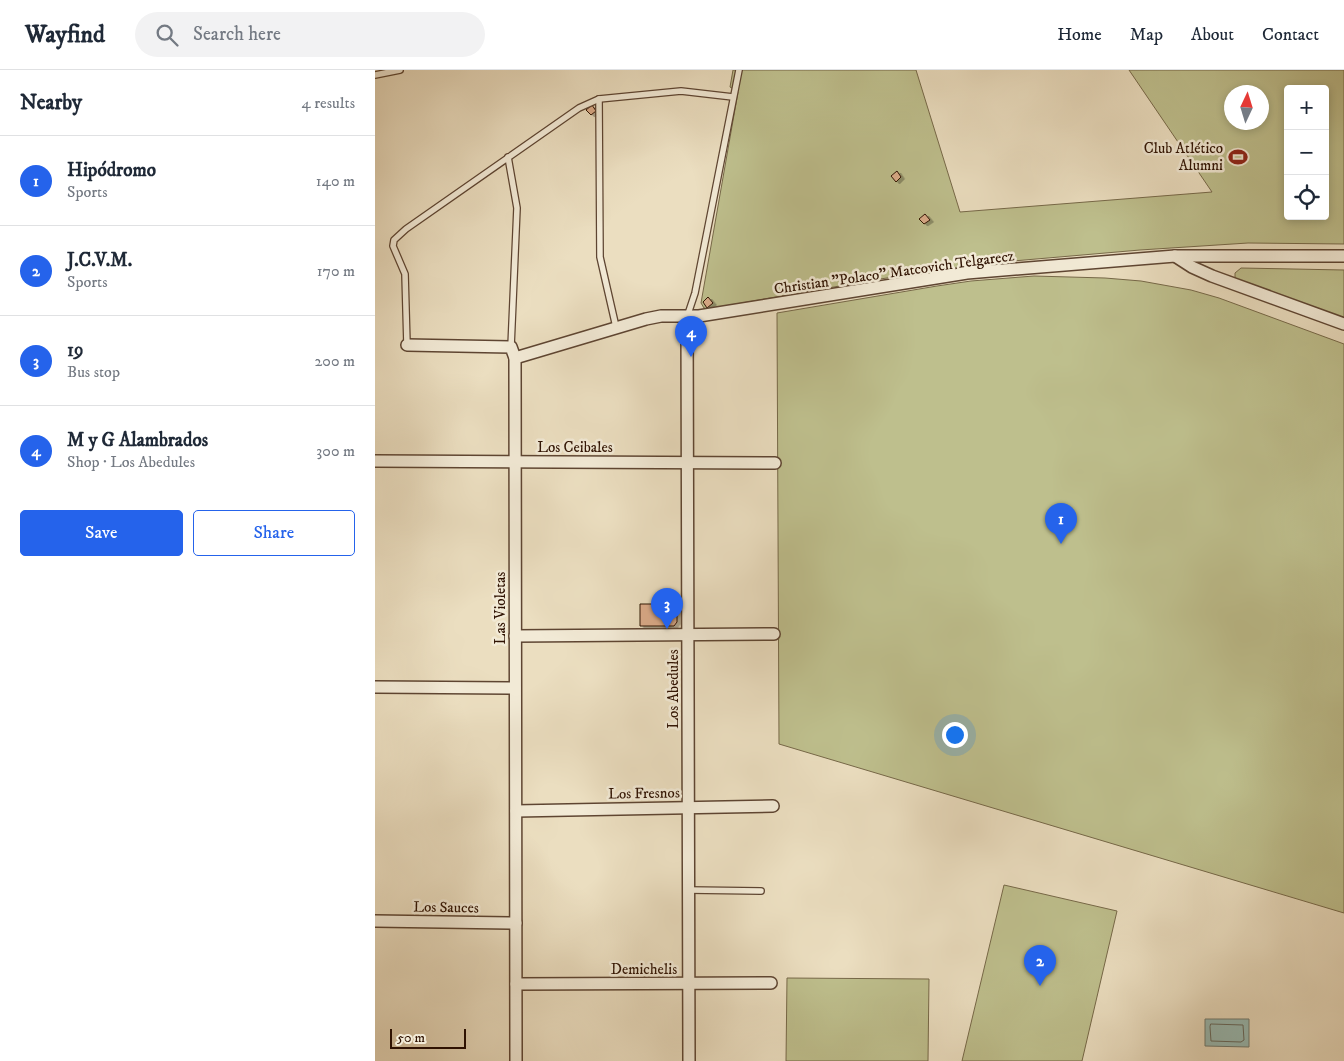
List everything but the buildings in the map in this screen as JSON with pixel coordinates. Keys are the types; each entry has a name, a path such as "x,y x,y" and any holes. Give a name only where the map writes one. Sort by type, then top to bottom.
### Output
{"street":[{"name":"Christian \"Polaco\" Matcovich Telgarecz","path":"407,345 513,352 661,316 699,316 967,273 1175,256 1344,256"},
{"path":"1175,256 1212,276 1344,324"},
{"name":"Los Abedules","path":"687,316 689,1061"},
{"name":"Las Violetas","path":"513,352 515,462 516,1061"},
{"name":"Los Ceibales","path":"375,462 775,463"},
{"path":"515,636 774,634"},
{"path":"375,687 515,688"},
{"name":"Los Fresnos","path":"516,811 773,806"},
{"name":"Los Sauces","path":"375,921 516,923"},
{"name":"Demichelis","path":"516,984 771,983"}],"lane":[{"path":"375,76 400,70"},
{"path":"687,316 695,293 739,70"},
{"path":"407,345 405,274 393,246 394,240 405,229 579,108 599,99 681,90 733,96"},
{"path":"599,99 600,257 616,326"},
{"name":"Las Violetas","path":"508,157 517,208 513,352"},
{"path":"689,890 761,891"}],"green space":[{"path":"733,70 916,70 960,212 1212,192 1129,70 1344,70 1344,244 1248,243 990,263 880,279 707,309 701,303 738,92 730,87"},
{"path":"1241,268 1344,270 1344,320 1238,281 1235,278 1235,273"},
{"path":"1034,276 1141,281 1191,290 1219,298 1344,344 1344,913 779,744 777,313 971,281"},
{"path":"1004,885 1117,911 1082,1061 962,1061"},
{"path":"787,978 929,979 928,1061 786,1061"}],"water":[{"path":"1205,1019 1249,1019 1249,1047 1205,1046"}],"place":[{"name":"Club Atlético Alumni","path":"1238,157"},
{"name":"M y G Alambrados","path":"691,357"},
{"name":"Hipódromo","path":"1061,544"},
{"name":"19","path":"667,629"},
{"name":"J.C.V.M.","path":"1040,986"}]}
